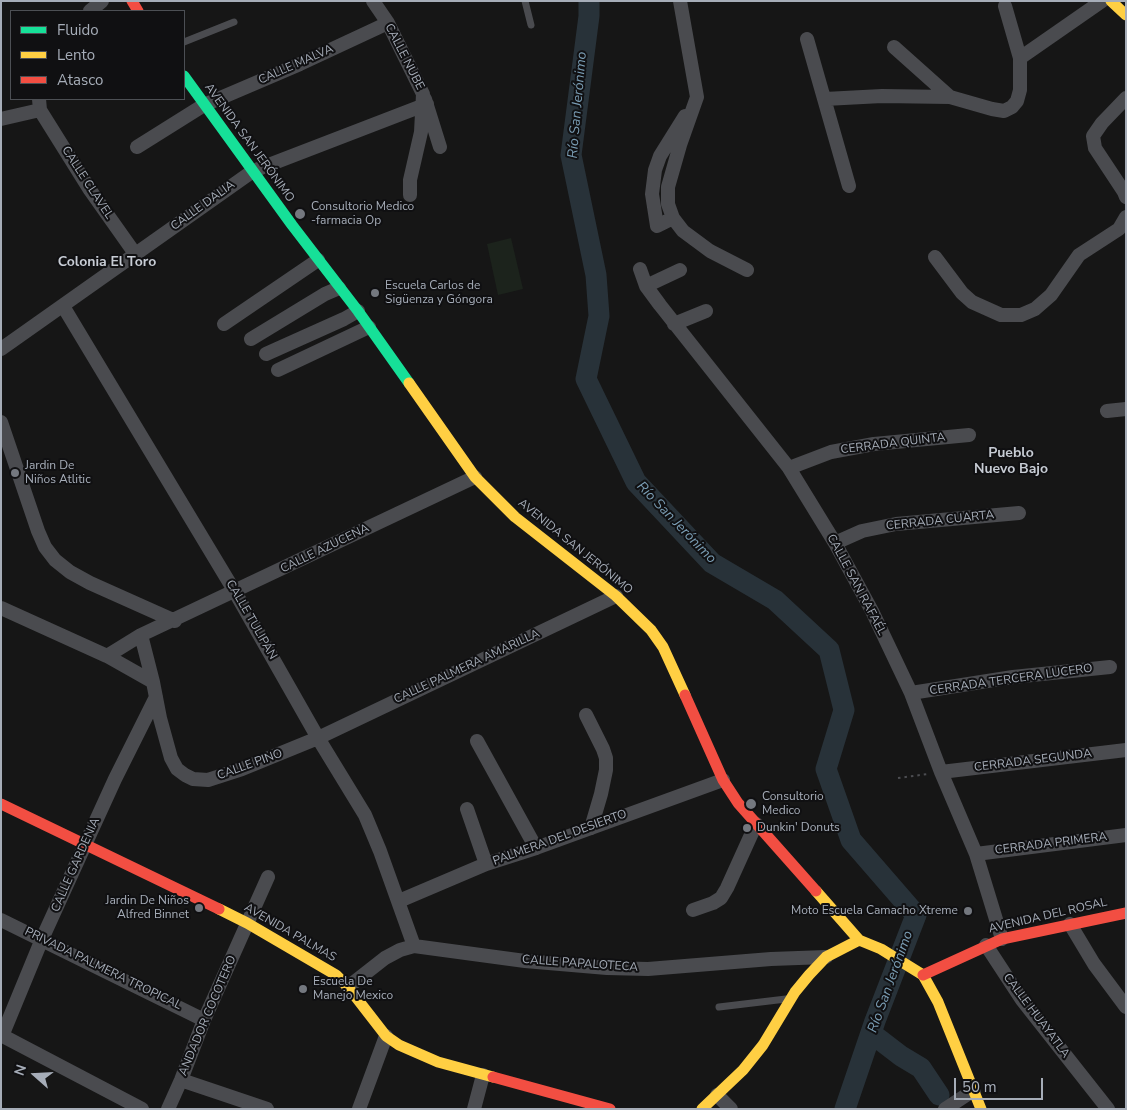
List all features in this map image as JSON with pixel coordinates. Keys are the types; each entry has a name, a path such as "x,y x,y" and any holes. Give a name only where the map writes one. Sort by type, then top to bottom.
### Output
{"main road":[{"name":"AVENIDA SAN JERÓNIMO","path":"185,77 318,260 369,326 475,477 515,517 616,596 651,630 663,647 723,780 738,803 859,940 881,949 923,975 938,1002 981,1109"},
{"name":"AVENIDA PALMAS","path":"1,804 247,924 336,975 348,987 386,1036 395,1043 438,1062 610,1109"},
{"name":"AVENIDA DEL ROSAL","path":"923,975 1002,939 1126,913"},
{"path":"702,1109 743,1070 763,1045 800,985 826,957 835,939 839,918"},
{"path":"826,957 859,940"}],"street":[{"path":"91,10 102,1"},
{"name":"CALLE NUBE","path":"373,1 388,23 424,101 418,147 411,169 410,195"},
{"path":"680,1 697,97 668,187 668,204 673,218 683,231 710,251 747,270"},
{"path":"1020,58 1102,1"},
{"path":"825,99 882,96 950,97 1004,111 1012,107 1017,101 1020,90 1020,58 1005,6"},
{"name":"CALLE MALVA","path":"137,147 204,105 300,64 388,23"},
{"path":"807,40 849,186"},
{"path":"894,47 950,97"},
{"path":"1126,98 1102,123 1094,136 1095,148 1126,197"},
{"path":"424,101 440,147"},
{"name":"CALLE DALIA","path":"1,349 253,171 424,101"},
{"path":"1,119 39,104"},
{"name":"CALLE CLAVEL","path":"39,104 90,190 136,255"},
{"path":"936,257 962,293 972,302 1001,315 1022,315 1035,309 1051,295 1079,255 1119,229 1126,217"},
{"path":"224,324 318,260"},
{"name":"CALLE SAN RAFAÉL","path":"640,269 646,286 674,324 789,468 835,543 872,612 911,693 941,772 976,854 1002,939"},
{"path":"646,286 680,270"},
{"path":"251,339 325,294 339,288"},
{"name":"CALLE TULIPÁN","path":"63,306 236,592 318,738 365,815 399,901 414,946"},
{"path":"266,354 344,320 358,311"},
{"path":"674,324 706,311"},
{"path":"278,370 369,326"},
{"path":"1107,411 1126,409"},
{"path":"1,422 38,531 45,547 55,560 90,584 175,620"},
{"name":"CERRADA QUINTA","path":"789,468 812,458 840,450 874,444 969,435"},
{"name":"CALLE AZUCENA","path":"107,656 141,635 236,592 475,477"},
{"name":"CERRADA CUARTA","path":"835,543 862,532 896,524 1019,514"},
{"name":"CALLE PALMERA AMARILLA","path":"318,738 616,596"},
{"path":"1,608 107,656 153,682"},
{"path":"141,635 153,682"},
{"name":"CERRADA TERCERA LUCERO","path":"911,693 1013,677 1110,667"},
{"name":"CALLE PINO","path":"153,682 171,758 177,768 193,779 208,780 318,738"},
{"name":"CALLE GARDENIA","path":"2,1036 42,939 114,778 156,696"},
{"path":"586,715 604,749 606,758 604,778 591,828"},
{"path":"477,741 536,848"},
{"name":"CERRADA SEGUNDA","path":"941,772 1126,750"},
{"name":"PALMERA DEL DESIERTO","path":"399,901 486,864 536,848 723,780"},
{"path":"467,809 486,864"},
{"path":"694,910 721,898 756,824"},
{"name":"CERRADA PRIMERA","path":"976,854 1126,835"},
{"name":"ANDADOR COCOTERO","path":"168,1109 204,1020 268,877"},
{"name":"PRIVADA PALMERA TROPICAL","path":"1,920 204,1020"},
{"path":"1070,924 1094,964 1126,1007"},
{"name":"CALLE HUAYATLA","path":"986,945 1022,1000 1108,1109"},
{"name":"CALLE PAPALOTECA","path":"348,987 385,958 400,950 414,946 525,961 607,968 648,968 826,957"},
{"path":"2,1036 142,1109"},
{"path":"359,1109 386,1036"},
{"path":"474,1109 483,1075"},
{"path":"181,1080 267,1109"},
{"path":"945,1109 974,1090"},
{"path":"717,1095 731,1109"}],"lane":[{"path":"525,1 531,25"},
{"path":"185,42 234,22"},
{"path":"719,1006 792,998"}],"path":[{"path":"898,778 941,772"}],"shaded area":[{"path":"511,238 523,289 498,295 487,244"}],"waterway":[{"name":"Río San Jerónimo","path":"589,1 589,16 571,155 596,275 599,316 586,379 636,482 712,563 775,600 829,650 844,710 826,769 851,840 916,915 875,1021 845,1109"},
{"path":"871,1033 901,1056 921,1068 939,1095"}],"traffic: fast":[{"path":"185,77 409,383"}],"traffic: slow":[{"path":"1111,1 1126,15"},
{"path":"409,383 475,477 515,517 616,596 651,630 663,647 685,695"},
{"path":"816,891 859,940 881,949 923,975 938,1002 981,1109"},
{"path":"219,909 247,923 336,975 348,987 386,1036 399,1045 438,1062 493,1077"},
{"path":"702,1109 743,1070 763,1045 795,992 809,975 826,957 859,940"}],"traffic: jam":[{"path":"132,1 137,10"},
{"path":"685,695 723,780 738,803 816,891"},
{"path":"1,804 219,909"},
{"path":"923,975 1002,939 1126,913"},
{"path":"493,1077 610,1109"}],"place":[{"name":"Consultorio Medico -farmacia Op","path":"300,214"},
{"name":"Escuela Carlos de Sigüenza y Góngora","path":"375,293"},
{"name":"Jardin De Niños Atlitic","path":"15,473"},
{"name":"Consultorio Medico","path":"751,804"},
{"name":"Dunkin' Donuts","path":"747,828"},
{"name":"Jardin De Niños Alfred Binnet","path":"199,908"},
{"name":"Moto Escuela Camacho Xtreme","path":"968,911"},
{"name":"Escuela De Manejo Mexico","path":"303,989"}],"district":[{"name":"Colonia El Toro","path":"107,263"},
{"name":"Pueblo Nuevo Bajo","path":"1011,462"}]}
